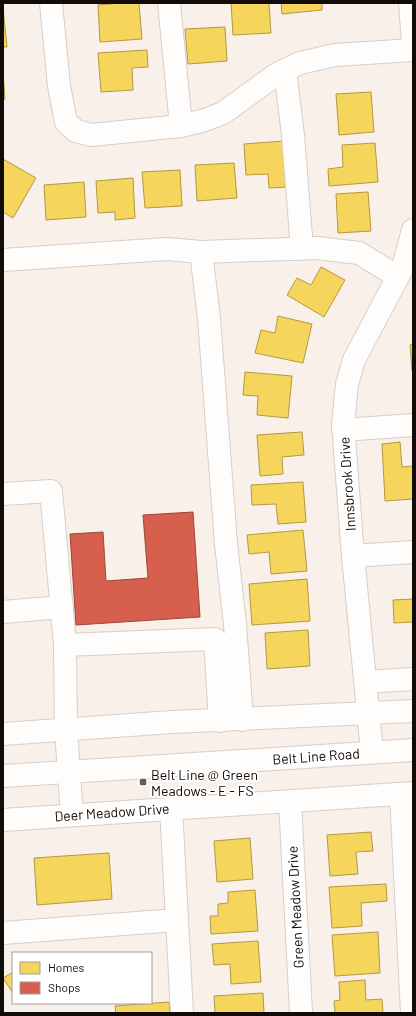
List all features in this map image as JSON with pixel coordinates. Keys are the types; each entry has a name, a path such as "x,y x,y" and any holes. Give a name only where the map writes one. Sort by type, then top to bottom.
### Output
{"street":[{"path":"51,3 59,86 66,122 76,131 91,135 181,126 205,120 223,113 244,99 257,87 300,63 335,55 413,50"},
{"path":"169,3 181,126"},
{"path":"410,3 413,43"},
{"path":"285,70 293,135 302,249"},
{"name":"Innsbrook Drive","path":"372,752 353,556 343,430 347,384 354,360 367,333 405,272 413,230"},
{"path":"3,260 167,250 201,252 317,248 358,253 405,272"},
{"path":"201,252 209,318 226,544 235,624 242,720"},
{"path":"343,430 413,425"},
{"path":"3,494 51,490 65,645 66,730 72,815"},
{"path":"353,556 413,552"},
{"path":"3,612 62,607"},
{"path":"65,645 215,639 220,720"},
{"path":"365,682 413,679"},
{"path":"3,734 220,720 413,711"},
{"name":"Belt Line Road","path":"3,776 413,750"},
{"path":"407,794 412,1013"},
{"name":"Deer Meadow Drive","path":"3,820 407,794"},
{"name":"Green Meadow Drive","path":"290,801 301,1013"},
{"path":"171,808 182,1013"},
{"path":"3,933 177,920"}],"building: Homes":[{"path":"139,3 142,39 100,42 98,5"},
{"path":"231,3 269,3 271,33 233,35"},
{"path":"281,3 322,3 322,10 282,14"},
{"path":"3,8 7,47 3,47"},
{"path":"225,27 227,61 188,64 185,29"},
{"path":"147,50 148,67 132,68 133,90 101,92 98,53"},
{"path":"3,71 5,99 3,99"},
{"path":"371,92 374,132 339,135 336,94"},
{"path":"284,141 287,187 269,188 268,174 246,175 244,144"},
{"path":"375,143 378,182 329,186 328,169 343,167 342,145"},
{"path":"3,159 36,178 13,218 3,212"},
{"path":"234,163 237,198 197,201 195,165"},
{"path":"180,170 182,206 145,208 142,172"},
{"path":"133,178 135,218 115,220 115,212 98,213 96,181"},
{"path":"84,182 86,217 46,220 44,185"},
{"path":"368,192 371,231 338,233 336,194"},
{"path":"321,267 345,280 324,317 287,295 297,278 311,285"},
{"path":"278,316 312,324 303,363 255,353 261,330 275,333"},
{"path":"413,344 413,371 412,371 410,345"},
{"path":"245,372 292,376 288,418 257,415 258,396 243,395"},
{"path":"302,432 304,455 282,457 283,474 260,476 257,435"},
{"path":"400,442 402,467 413,466 413,499 385,501 382,444"},
{"path":"303,482 306,522 278,524 276,504 252,505 251,485"},
{"path":"303,530 307,571 271,574 269,552 249,554 247,535"},
{"path":"307,579 310,621 252,625 249,584"},
{"path":"413,599 413,622 394,623 393,600"},
{"path":"308,630 310,666 267,669 265,633"},
{"path":"371,832 373,851 356,852 358,874 330,876 327,835"},
{"path":"250,838 253,879 217,882 214,841"},
{"path":"109,853 112,899 37,905 34,858"},
{"path":"386,884 387,901 361,903 362,926 332,928 329,887"},
{"path":"255,890 258,931 211,934 210,916 218,916 218,904 228,903 228,892"},
{"path":"378,932 380,973 335,976 332,935"},
{"path":"258,941 261,982 231,984 230,964 214,965 212,944"},
{"path":"12,973 12,992 3,978"},
{"path":"365,980 366,1000 382,999 383,1013 335,1013 334,1001 340,1000 339,982"},
{"path":"263,993 264,1013 215,1013 214,996"},
{"path":"169,1002 170,1013 116,1013 115,1006"}],"building: Shops":[{"path":"193,512 200,617 76,625 70,534 103,532 106,581 148,578 143,515"}],"place":[{"name":"Belt Line @ Green Meadows - E - FS","path":"143,782"}]}
